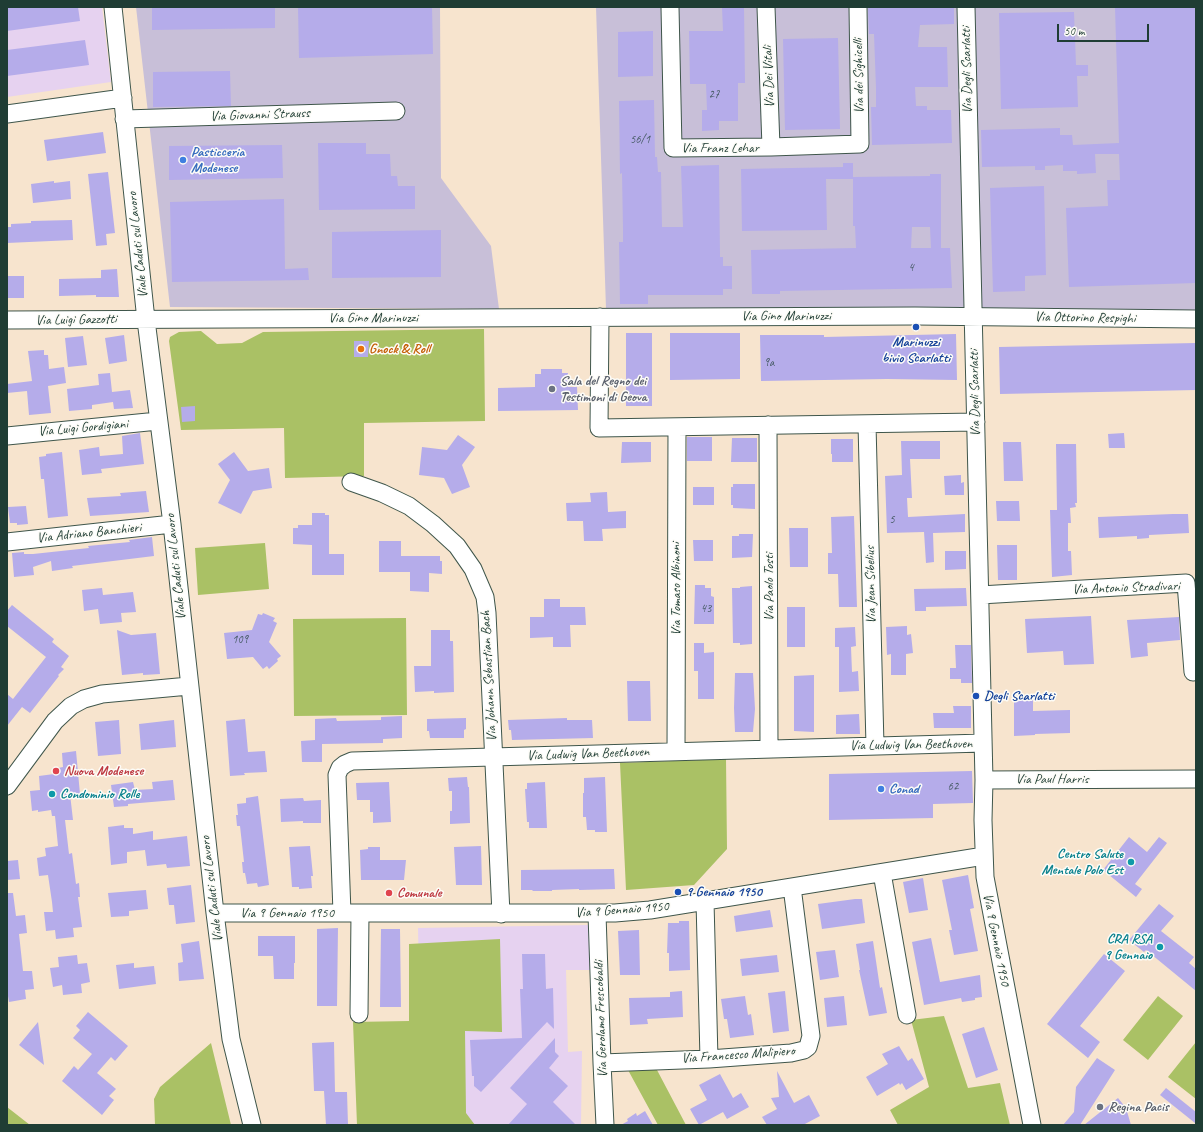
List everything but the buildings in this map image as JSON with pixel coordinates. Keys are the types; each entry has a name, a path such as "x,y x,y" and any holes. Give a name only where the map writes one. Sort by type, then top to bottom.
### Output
{"street":[{"name":"Viale Caduti sul Lavoro","path":"113,7 146,320 172,524 215,913 231,1039 252,1125"},
{"name":"Via Franz Lehar","path":"670,7 673,148 860,144"},
{"name":"Via Dei Vitali","path":"766,7 772,147"},
{"name":"Via dei Sighicelli","path":"858,7 860,144"},
{"name":"Via Degli Scarlatti","path":"966,7 984,780"},
{"path":"7,114 123,98"},
{"name":"Via Giovanni Strauss","path":"124,119 396,111"},
{"name":"Via Gino Marinuzzi","path":"146,320 973,316"},
{"name":"Via Ottorino Respighi","path":"973,316 1196,319"},
{"path":"600,318 600,428 976,422"},
{"name":"Via Luigi Gazzotti","path":"7,320 146,320"},
{"name":"Via Luigi Gordigiani","path":"7,436 158,421"},
{"name":"Via Jean Sibelius","path":"867,424 875,746"},
{"name":"Via Paolo Tosti","path":"768,426 770,748"},
{"name":"Via Tomaso Albinoni","path":"676,751 677,427"},
{"name":"Via Johann Sebastian Bach","path":"351,482 382,493 409,506 434,524 457,546 473,569 485,597 501,914"},
{"name":"Via Adriano Banchieri","path":"7,542 172,524"},
{"name":"Via Antonio Stradivari","path":"980,595 1186,583 1193,672"},
{"path":"7,786 55,721 71,706 84,699 102,694 189,686"},
{"name":"Via Ludwig Van Beethoven","path":"342,913 337,775 340,768 352,761 983,743"},
{"name":"Via Paul Harris","path":"984,780 1196,779"},
{"path":"984,780 984,856"},
{"name":"Via 9 Gennaio 1950","path":"215,913 597,914 650,910 984,856 985,877 990,909 1032,1125"},
{"path":"882,873 907,1015"},
{"name":"Via Francesco Malipiero","path":"602,1063 709,1059 791,1053 804,1050 808,1047 811,1036 792,887"},
{"path":"705,901 709,1059"},
{"path":"359,1014 360,913"},
{"name":"Via Gerolamo Frescobaldi","path":"597,914 602,1063 606,1125"}],"shaded area":[{"path":"7,7 102,7 111,82 7,97"},
{"path":"136,7 440,7 441,178 491,246 499,309 170,307"},
{"path":"596,7 1196,7 1196,313 606,309"},
{"path":"589,925 590,970 566,970 568,1052 582,1051 581,1125 422,1125 418,928"}],"green space":[{"path":"484,329 485,421 364,423 364,476 285,478 284,428 181,430 169,341 170,337 179,332 201,331 217,344 242,343 263,332"},
{"path":"265,543 269,589 198,595 195,548"},
{"path":"406,618 407,715 294,716 293,619"},
{"path":"726,759 727,849 694,885 626,890 620,763"},
{"path":"500,939 502,1032 465,1031 466,1113 475,1125 357,1125 353,1022 409,1021 409,944"},
{"path":"1158,996 1183,1016 1148,1060 1123,1040"},
{"path":"944,1016 968,1088 1000,1083 1010,1125 898,1125 890,1110 929,1087 911,1020"},
{"path":"1196,1042 1196,1099 1168,1077"},
{"path":"211,1043 231,1125 155,1125 154,1099 160,1087"},
{"path":"628,1070 657,1070 686,1125 658,1125"},
{"path":"7,1107 30,1125 7,1125"}],"place":[{"name":"Pasticceria Modenese","path":"183,160"},
{"name":"Marinuzzi bivio Scarlatti","path":"916,327"},
{"name":"Gnock & Roll","path":"361,349"},
{"name":"Sala del Regno dei Testimoni di Geova","path":"552,389"},
{"name":"Degli Scarlatti","path":"976,696"},
{"name":"Nuova Modenese","path":"56,771"},
{"name":"Conad","path":"881,789"},
{"name":"Condominio Rolle","path":"52,794"},
{"name":"Centro Salute Mentale Polo Est","path":"1131,862"},
{"name":"9 Gennaio 1950","path":"678,892"},
{"name":"Comunale","path":"389,893"},
{"name":"CRA RSA 9 Gennaio","path":"1160,947"},
{"name":"Regina Pacis","path":"1100,1107"}]}
